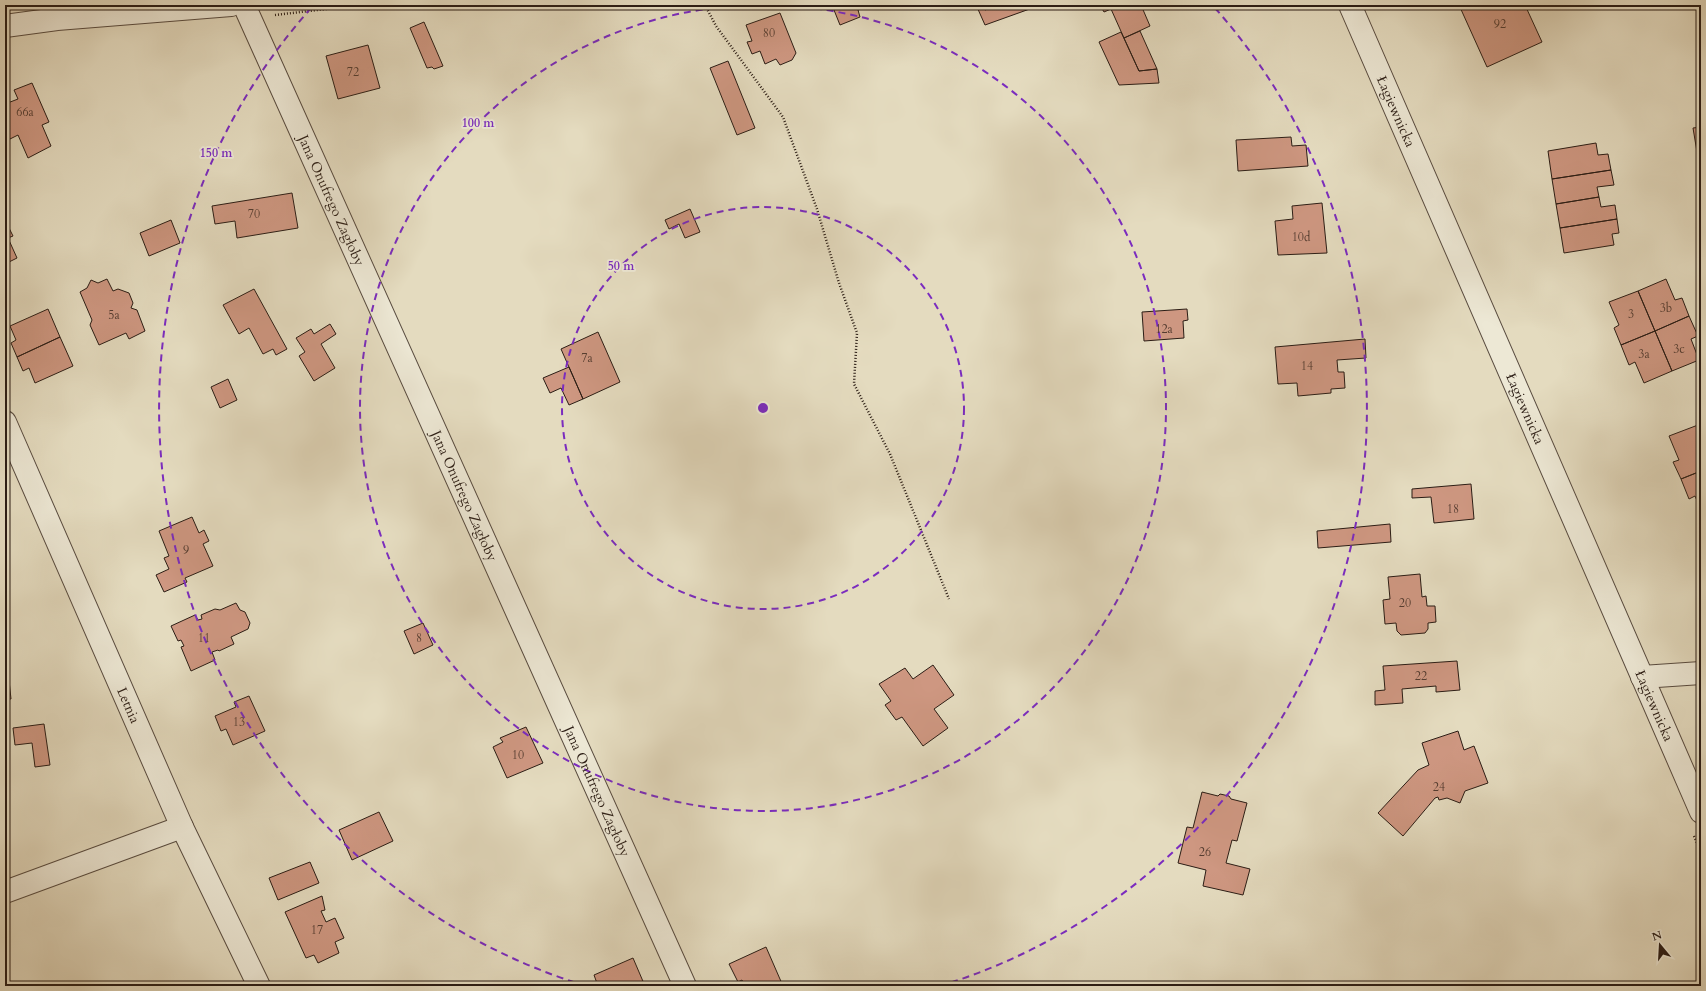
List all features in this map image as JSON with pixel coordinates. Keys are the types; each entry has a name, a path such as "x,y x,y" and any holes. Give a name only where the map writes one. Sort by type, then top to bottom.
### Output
{"street":[{"path":"5,26 57,19 231,5"},
{"name":"Jana Onufrego Zagłoby","path":"244,5 685,986"},
{"name":"Łagiewnicka","path":"1350,5 1701,812"},
{"name":"Letnia","path":"5,422 182,828 259,986"},
{"path":"1642,677 1701,673"},
{"path":"5,892 182,828"}],"path":[{"path":"705,5 716,26 783,117 817,209 839,283 858,333 854,384 890,454 949,599"}],"building":[{"path":"832,5 872,5 858,10 860,17 840,25"},
{"path":"983,5 985,10 1000,5 1038,6 985,25 977,7"},
{"path":"1100,5 1141,5 1150,26 1124,38 1111,9 1104,12"},
{"path":"1459,5 1525,5 1542,42 1487,67"},
{"path":"780,13 796,53 792,60 780,65 776,59 765,64 760,51 752,54 747,42 752,41 746,25"},
{"path":"424,22 443,66 434,69 432,67 427,68 410,28"},
{"path":"1140,31 1157,69 1139,71 1124,38"},
{"path":"1121,32 1139,71 1157,69 1159,83 1119,85 1099,42"},
{"path":"368,45 380,88 338,99 326,56"},
{"path":"728,61 755,128 737,135 710,68"},
{"path":"32,83 49,122 42,125 51,146 28,158 18,135 10,139 5,128 5,104 18,99 14,90"},
{"path":"1701,127 1701,151 1697,152 1693,128"},
{"path":"1291,137 1292,146 1306,145 1308,166 1238,171 1236,140"},
{"path":"1596,143 1598,155 1608,154 1611,170 1552,179 1548,151"},
{"path":"1701,151 1701,175 1700,176 1697,152"},
{"path":"1611,170 1614,185 1597,187 1599,197 1556,204 1552,179"},
{"path":"292,193 298,228 237,238 235,221 215,224 212,206"},
{"path":"1599,197 1601,207 1615,205 1617,219 1560,228 1556,204"},
{"path":"1322,203 1327,253 1278,255 1275,221 1293,219 1292,206"},
{"path":"690,209 700,232 685,238 679,224 669,229 665,220"},
{"path":"1617,219 1619,233 1612,234 1614,245 1564,253 1560,228"},
{"path":"5,220 13,236 8,238 17,258 5,264"},
{"path":"171,220 180,243 149,256 140,233"},
{"path":"107,279 113,291 118,289 129,293 133,303 131,308 137,310 145,331 129,339 126,333 99,345 90,325 92,320 80,292 87,288 91,280 98,283"},
{"path":"1666,279 1675,300 1682,298 1689,316 1655,331 1638,291"},
{"path":"254,289 287,349 276,355 273,349 263,354 249,328 239,334 223,305"},
{"path":"1638,291 1655,331 1621,345 1614,328 1619,325 1609,302"},
{"path":"48,309 60,337 17,357 11,343 16,340 10,326"},
{"path":"1187,309 1188,320 1183,321 1184,338 1144,341 1142,312"},
{"path":"1689,316 1698,336 1691,339 1699,360 1672,371 1655,331"},
{"path":"330,324 336,334 321,344 335,368 314,381 299,356 305,352 296,338 311,329 314,334"},
{"path":"1655,331 1672,371 1644,383 1635,362 1629,365 1621,345"},
{"path":"598,332 620,382 583,399 561,349"},
{"path":"60,337 73,366 35,383 29,368 23,371 17,357"},
{"path":"1365,339 1366,358 1337,360 1338,372 1344,372 1345,388 1331,389 1331,393 1298,396 1297,383 1278,384 1275,347"},
{"path":"569,367 583,399 569,405 561,388 550,393 543,378"},
{"path":"228,379 237,400 220,408 211,387"},
{"path":"1698,425 1701,432 1701,471 1681,479 1673,462 1679,460 1669,436"},
{"path":"1701,471 1701,510 1695,496 1689,499 1681,479"},
{"path":"1471,484 1474,519 1434,523 1431,497 1412,498 1412,489"},
{"path":"192,517 199,533 204,530 209,541 203,544 213,566 185,578 187,582 164,592 156,575 169,569 164,558 169,556 159,531"},
{"path":"1390,524 1391,542 1318,548 1317,531"},
{"path":"1420,574 1422,597 1426,596 1427,606 1435,606 1436,622 1428,623 1428,629 1425,633 1401,635 1397,631 1396,623 1385,624 1383,600 1390,599 1388,577"},
{"path":"236,603 240,610 245,612 250,623 248,629 231,637 234,644 219,651 212,652 215,660 191,671 181,647 184,646 181,640 178,641 171,626 195,615 198,620 202,619 201,615 215,609 220,610"},
{"path":"423,623 433,645 414,654 404,631"},
{"path":"1457,661 1460,690 1436,692 1436,686 1402,689 1403,703 1375,705 1375,691 1385,690 1383,666"},
{"path":"933,665 954,695 934,709 948,728 923,746 902,717 896,720 885,705 891,701 879,684 905,668 913,679"},
{"path":"5,671 8,671 11,699 5,699"},
{"path":"249,696 265,731 233,745 226,729 221,731 215,716 236,707 234,702"},
{"path":"44,724 50,765 35,767 32,743 15,745 13,728"},
{"path":"526,727 543,763 507,778 493,747 503,742 500,738"},
{"path":"1458,731 1464,750 1474,746 1488,783 1465,791 1460,803 1447,798 1439,800 1438,797 1435,798 1403,836 1378,813 1418,770 1429,765 1422,743"},
{"path":"1202,792 1218,796 1220,794 1229,796 1231,799 1247,803 1237,841 1232,840 1226,863 1250,869 1243,895 1203,886 1206,870 1178,863 1187,827 1193,828"},
{"path":"379,812 393,841 352,860 339,830"},
{"path":"310,862 319,883 278,900 269,878"},
{"path":"322,896 325,910 321,911 326,922 335,918 344,938 335,942 339,953 318,963 314,955 306,958 285,912"},
{"path":"766,947 783,986 745,986 742,980 738,982 729,964"},
{"path":"633,958 645,986 598,986 594,975"}]}
